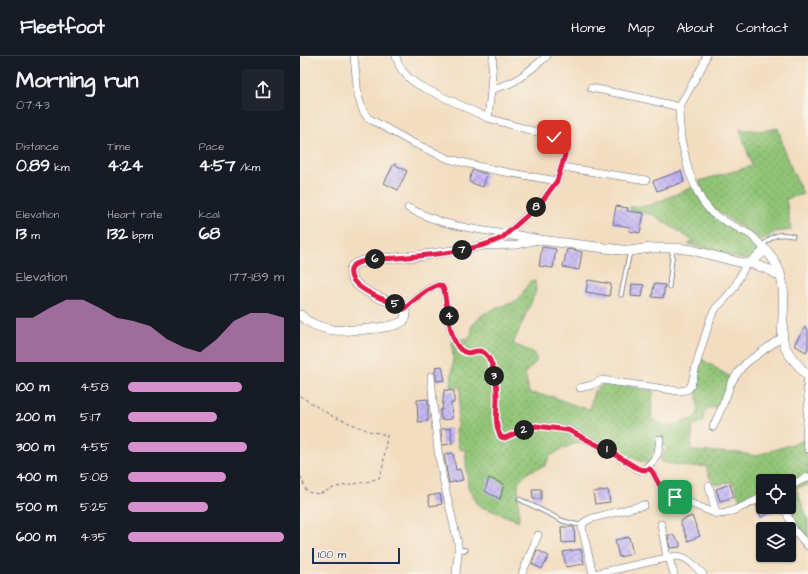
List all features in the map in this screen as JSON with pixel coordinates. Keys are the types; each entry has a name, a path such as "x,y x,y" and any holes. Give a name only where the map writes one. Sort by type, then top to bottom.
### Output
{"street":[{"path":"354,56 358,96 363,111 368,118 411,142 449,159 494,170 557,181"},
{"path":"300,315 307,321 320,327 338,330 386,326 399,323 405,319 406,316 404,309 397,304 375,296 360,286 352,278 350,270 352,266 367,261 466,249 494,241 506,234 540,204 557,181 565,155 564,148 558,140 546,134 488,118 422,87 406,76 401,69 396,56"},
{"path":"488,118 493,56"},
{"path":"491,90 504,86 523,75 547,56"},
{"path":"706,56 703,65 680,107 679,113 682,145 689,172 699,195 712,213 751,235 769,253 780,271 784,300 782,337 789,354 807,376 808,400"},
{"path":"591,88 680,107"},
{"path":"562,167 646,180"},
{"path":"408,208 429,218 472,229 540,240 630,251 650,248 692,250 748,263 770,270 781,276"},
{"path":"480,246 517,244 540,240"},
{"path":"580,388 592,385 602,380 679,391 688,389 693,381 700,349 713,312 734,288 748,263 762,253 764,248"},
{"path":"404,309 417,297 437,286 441,285 443,287 451,332 455,343 460,349 467,353 480,351 487,355 493,367 497,397 497,426 498,433 501,437 505,438 536,426 568,430 611,452 637,468 643,470 650,469 662,489 675,497 716,513 720,514 756,500"},
{"path":"713,427 731,383 739,371 746,363 782,337"},
{"path":"431,376 438,450 443,479 457,537 458,550 456,574"},
{"path":"808,406 806,437 808,449"},
{"path":"643,470 652,462 658,453 660,439"},
{"path":"796,482 808,476"},
{"path":"709,486 716,513"},
{"path":"644,505 593,518 586,521 583,525 582,528 593,574 681,556 685,557 704,574"},
{"path":"787,514 794,530 808,546"},
{"path":"661,524 668,558 674,574"},
{"path":"522,574 538,535"}],"lane":[{"path":"764,248 775,235 784,234 793,236"},
{"path":"669,287 673,248"},
{"path":"621,295 630,251"},
{"path":"519,499 563,520 583,525"},
{"path":"458,550 466,550"}],"path":[{"path":"300,396 332,416 369,431 387,435 383,466 379,478 366,482 336,487 319,494 307,492 300,475"}],"green space":[{"path":"778,128 786,156 803,194 786,199 791,230 775,232 762,241 713,208 706,201 699,181 752,166 740,129 762,131"},
{"path":"693,187 709,212 751,237 762,249 749,259 742,259 688,244 693,241 653,215 630,210 630,207 648,206"},
{"path":"530,281 535,281 536,291 513,344 533,352 537,361 525,373 529,393 554,397 579,407 590,409 594,391 606,382 653,391 651,419 669,427 692,419 698,414 695,379 700,358 735,380 720,407 709,408 704,413 703,422 693,424 691,451 740,453 755,456 808,439 808,485 796,488 796,474 756,474 756,497 741,503 736,489 731,482 716,485 710,479 706,466 689,467 661,462 661,458 667,448 662,444 663,437 657,437 654,455 647,463 632,458 602,444 577,442 550,456 545,466 530,471 518,482 519,521 479,506 468,487 465,450 459,449 456,432 461,388 451,387 453,358 452,341 469,338 472,332 471,327 482,315 496,308 518,301"},
{"path":"796,488 808,520 808,540 795,522 792,514 796,514"}],"building":[{"path":"394,164 407,171 398,190 384,183"},
{"path":"472,170 487,174 483,187 469,182"},
{"path":"681,171 684,182 657,191 653,181"},
{"path":"616,206 628,208 627,211 644,213 640,233 629,231 630,227 613,224"},
{"path":"542,247 556,249 553,268 539,266"},
{"path":"567,249 582,252 579,270 563,267"},
{"path":"588,280 611,284 609,296 586,292"},
{"path":"632,284 644,285 642,297 631,296"},
{"path":"654,284 665,285 663,298 652,297"},
{"path":"805,327 808,329 808,348 806,352 794,345"},
{"path":"442,366 445,380 436,381 436,375 434,372 436,371 435,367"},
{"path":"444,390 454,391 454,403 451,403 452,419 441,420 440,410 442,410"},
{"path":"428,399 428,421 418,422 417,400"},
{"path":"451,428 452,444 442,445 441,429"},
{"path":"453,453 456,470 460,469 463,480 449,483 444,454"},
{"path":"489,478 504,484 500,499 485,491"},
{"path":"730,484 734,497 720,501 716,489"},
{"path":"532,489 541,489 541,499 533,499"},
{"path":"608,490 610,502 595,504 593,492"},
{"path":"440,494 442,504 430,506 428,496"},
{"path":"760,514 768,514 761,517"},
{"path":"692,516 700,536 688,541 680,521"},
{"path":"561,527 574,527 575,542 562,543"},
{"path":"668,535 673,535 680,543 680,547 670,548"},
{"path":"629,537 633,554 619,557 615,540"},
{"path":"581,549 584,564 566,567 563,552"},
{"path":"537,550 549,556 542,569 532,564"}],"route":[{"path":"554,137 562,144 565,155 557,181 540,204 502,238 480,246 466,249 398,258 375,259 361,262 352,266 350,270 352,278 360,286 375,296 397,304 404,309 417,297 437,286 441,285 443,287 451,332 455,343 460,349 467,353 480,351 487,355 493,367 497,397 497,426 498,433 501,437 505,438 536,426 568,430 611,452 637,468 643,470 650,469 662,489 675,497"}]}
